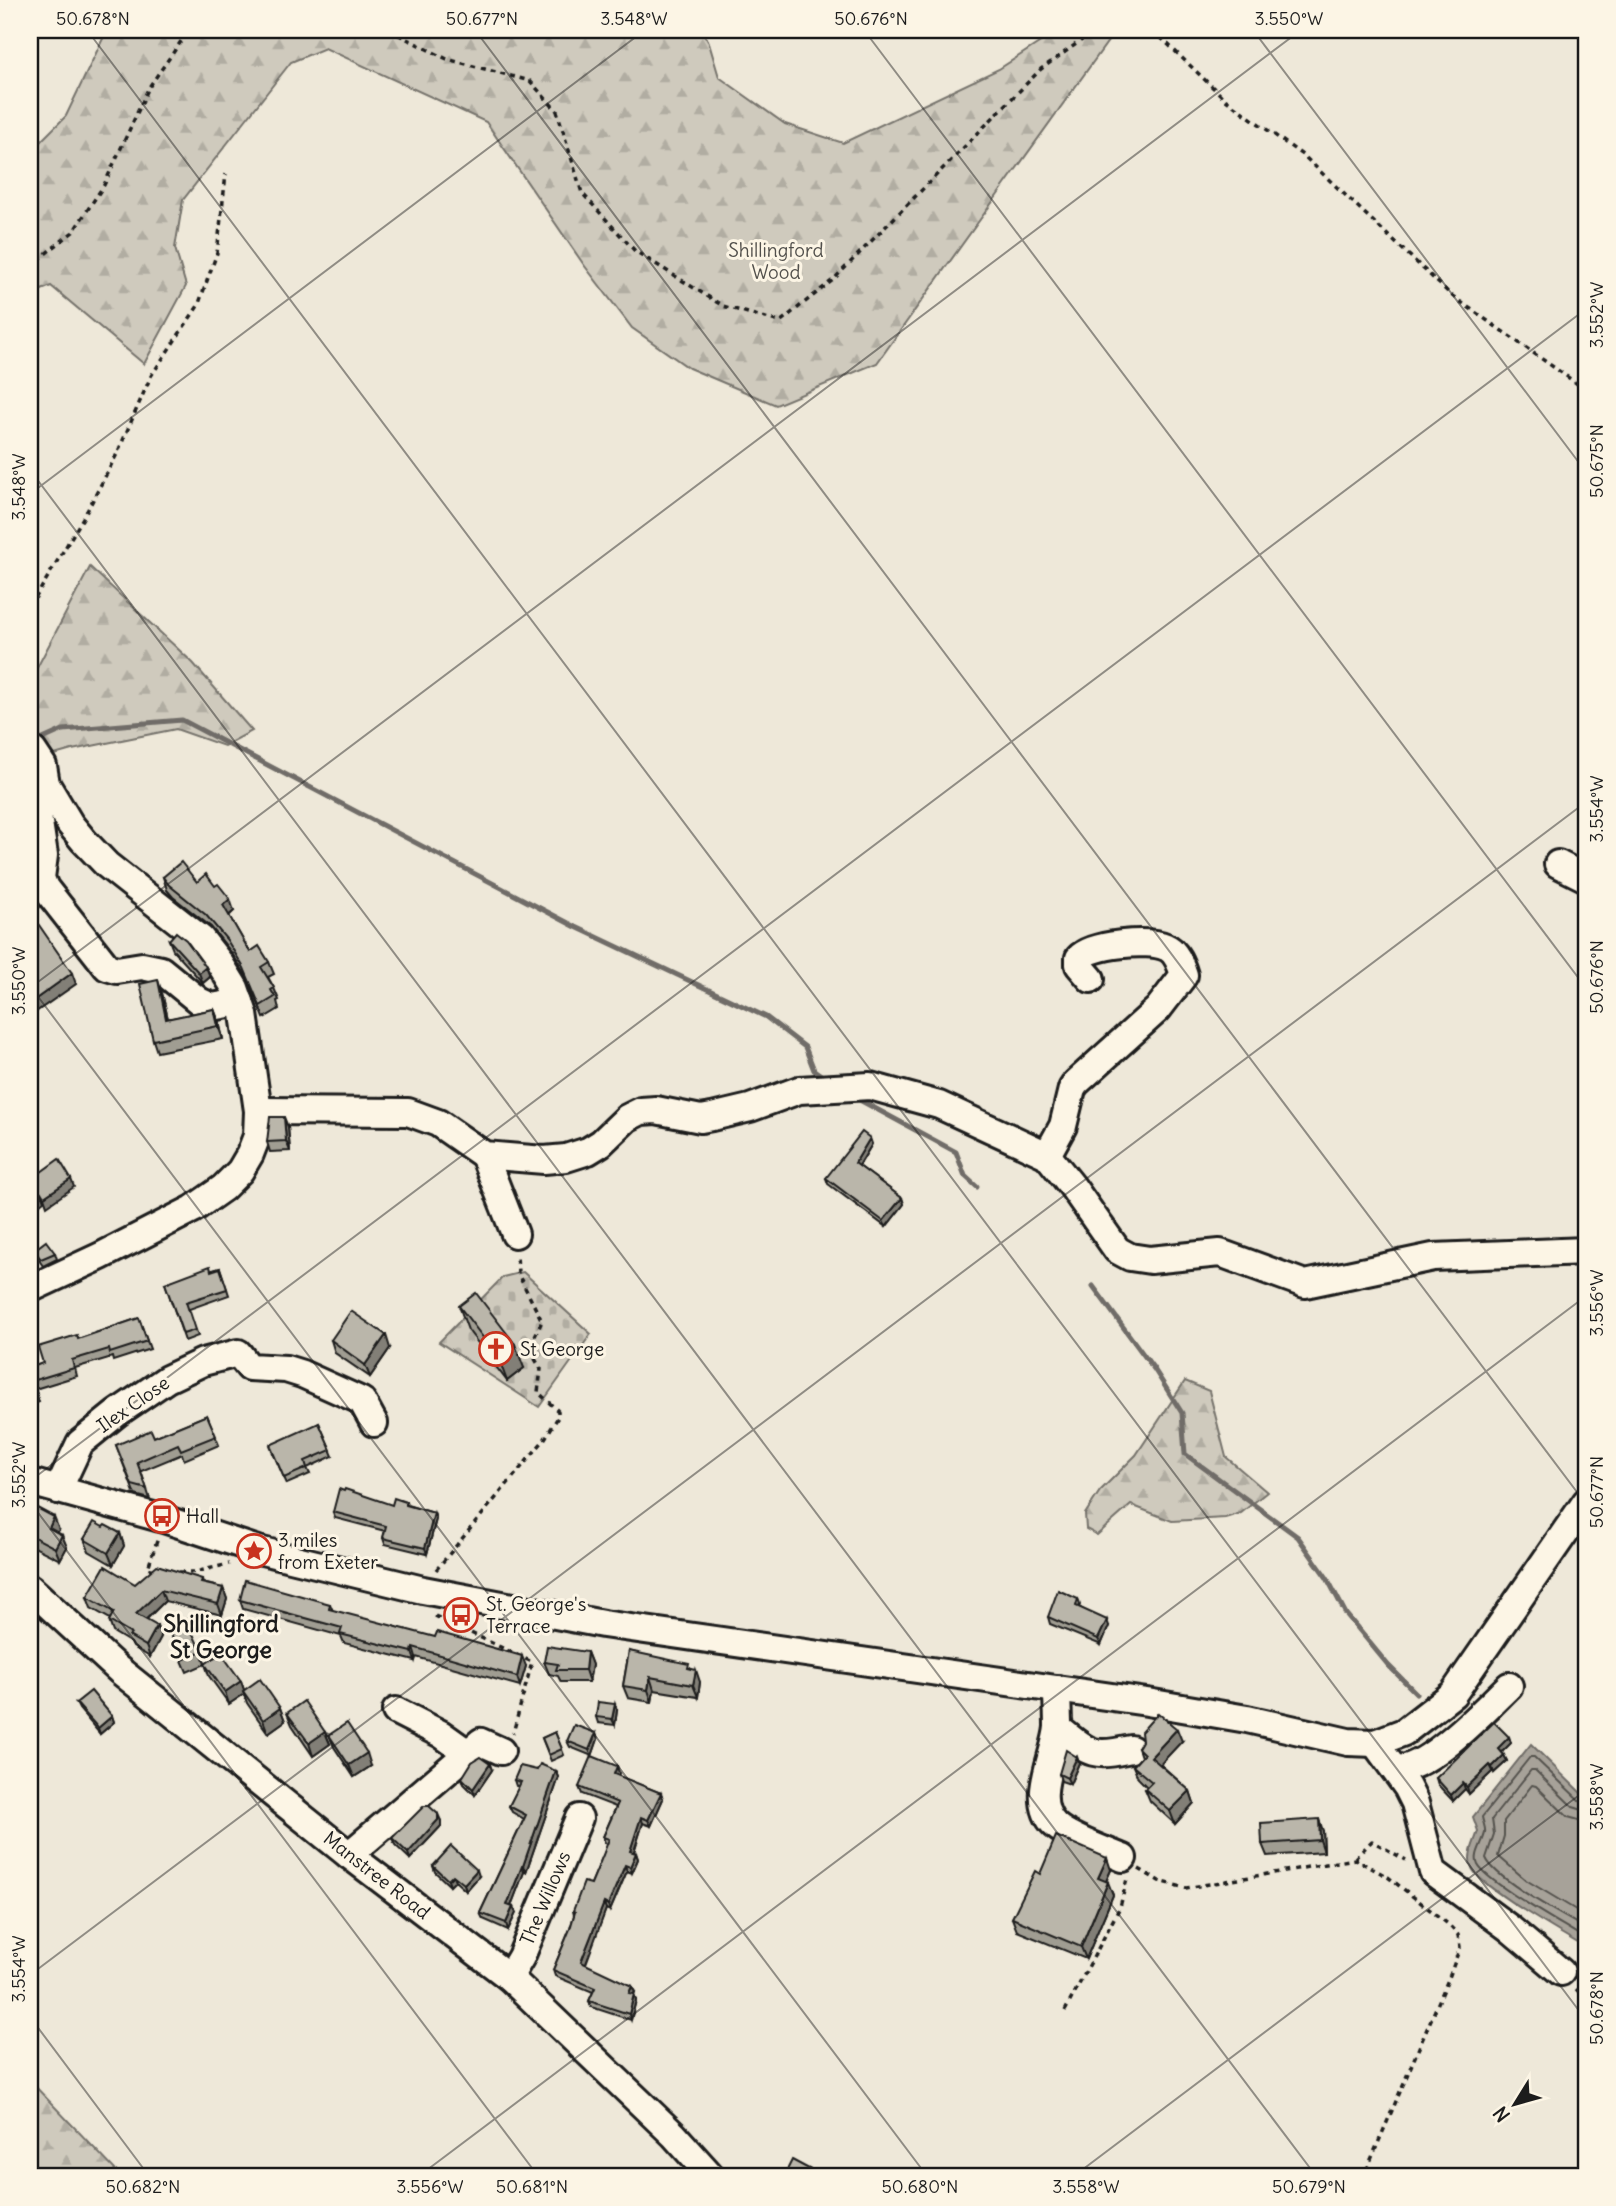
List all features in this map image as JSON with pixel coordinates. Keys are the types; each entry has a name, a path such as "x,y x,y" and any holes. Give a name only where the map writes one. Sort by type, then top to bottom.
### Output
{"street":[{"path":"30,1289 193,1209 223,1188 240,1171 250,1154 257,1136 258,1111 240,1002 219,962 201,939 107,865 71,824 46,784 43,766 33,751"},
{"path":"46,784 38,816 44,855 41,878 45,888 101,963 117,971 142,966 161,970 199,1001 212,1007 240,1002"},
{"path":"1558,864 1586,878"},
{"path":"1047,1155 1063,1126 1076,1083 1158,1009 1184,975 1174,953 1166,947 1141,944 1085,951 1079,958 1079,965 1091,979"},
{"path":"258,1111 408,1112 438,1123 484,1155 519,1160 566,1158 588,1151 601,1143 627,1118 640,1111 656,1110 701,1119 712,1118 750,1108 799,1090 870,1086 939,1105 1047,1155 1117,1250 1130,1257 1150,1260 1220,1253 1305,1284 1433,1257 1586,1251"},
{"path":"484,1155 516,1234"},
{"name":"Ilex Close","path":"58,1490 80,1443 117,1413 167,1379 203,1362 237,1353 249,1367 285,1369 302,1374 362,1401 374,1423"},
{"path":"30,1482 164,1519 258,1550 427,1583 603,1624 1056,1689 1247,1719 1348,1742 1375,1743 1404,1732 1453,1694 1586,1502"},
{"name":"Manstree Road","path":"30,1588 119,1670 349,1855 509,1977 674,2135 711,2176"},
{"path":"1394,1768 1402,1770 1413,1767 1441,1748 1509,1686"},
{"path":"1056,1689 1058,1728 1042,1797 1054,1824 1084,1842 1127,1861"},
{"path":"396,1711 442,1734 469,1754"},
{"path":"1058,1728 1087,1752 1111,1754 1131,1749"},
{"path":"349,1855 481,1742 500,1751"},
{"path":"1375,1743 1415,1803 1433,1872 1509,1928 1569,1981"},
{"name":"The Willows","path":"509,1977 521,1957 579,1818"}],"path":[{"path":"30,266 73,232 104,185 149,87 189,30"},
{"path":"389,30 447,59 530,81 557,111 582,193 635,251 723,306 780,322 833,279 1041,69 1096,30"},
{"path":"1153,30 1226,100 1304,157 1451,295 1586,390"},
{"path":"30,607 105,477 151,376 198,306 217,253 226,174"},
{"path":"500,1751 514,1732 532,1662 431,1614 427,1583 544,1440 558,1417 558,1411 538,1392 541,1369 529,1349 542,1321 518,1275 516,1234"},
{"path":"1065,2011 1120,1907 1127,1861 1158,1881 1186,1888 1355,1858 1373,1841 1416,1866 1433,1872"},
{"path":"1355,1858 1388,1877 1448,1924 1458,1935 1460,1947 1364,2176"},
{"path":"1569,1981 1586,1987"}],"green space":[{"name":"Shillingford Wood","path":"107,30 700,30 708,40 719,77 785,124 843,143 999,69 1059,30 1116,30 877,363 776,405 689,368 632,328 584,265 486,122 325,48 291,62 183,200 175,248 186,286 144,364 51,286 30,295 30,152 66,116"},
{"path":"90,567 193,663 252,731 224,746 176,729 72,750 30,762 30,681"},
{"path":"523,1272 591,1334 539,1407 439,1342 503,1277"},
{"path":"1185,1381 1209,1391 1226,1457 1267,1492 1241,1513 1225,1518 1172,1521 1131,1505 1097,1535 1086,1529 1085,1514 1100,1491 1136,1455"},
{"path":"30,2081 119,2174 120,2176 30,2176"}],"water":[{"path":"1531,1744 1586,1798 1586,1940 1581,1945 1489,1886 1478,1876 1470,1863 1470,1854 1478,1831 1473,1817"}],"building":[{"path":"181,862 197,882 206,874 230,899 223,905 250,952 259,946 269,962 261,967 274,988 271,990 275,997 260,1006 244,968 227,940 206,915 163,877"},
{"path":"30,912 72,973 30,1003"},
{"path":"176,932 186,940 206,967 199,973 169,940"},
{"path":"158,980 166,1019 214,1009 218,1026 153,1040 140,984"},
{"path":"270,1117 284,1117 286,1141 267,1142"},
{"path":"862,1132 870,1138 855,1163 902,1198 883,1221 826,1178"},
{"path":"59,1159 71,1179 44,1197 41,1192 30,1201 30,1180"},
{"path":"46,1241 55,1253 41,1259 34,1250"},
{"path":"210,1266 211,1271 220,1268 227,1289 186,1302 195,1330 183,1334 165,1283"},
{"path":"476,1293 515,1344 498,1357 459,1306"},
{"path":"351,1311 386,1335 365,1365 331,1340"},
{"path":"139,1318 147,1341 110,1353 109,1349 72,1360 74,1368 32,1381 37,1394 30,1396 30,1368 43,1363 38,1347 77,1335 78,1339"},
{"path":"207,1415 216,1436 181,1450 178,1444 137,1462 147,1489 132,1485 116,1445 151,1430 154,1437"},
{"path":"319,1423 331,1450 305,1461 307,1468 284,1478 270,1445"},
{"path":"339,1489 392,1505 394,1498 406,1502 406,1505 434,1513 425,1548 383,1538 386,1526 333,1512"},
{"path":"37,1508 54,1517 49,1528 62,1535 55,1548 30,1535 30,1523"},
{"path":"94,1522 120,1533 108,1553 84,1539"},
{"path":"157,1565 202,1579 201,1583 223,1588 218,1604 161,1590 136,1614 157,1626 146,1646 109,1621 114,1612 87,1597 105,1566 135,1584"},
{"path":"245,1580 330,1604 329,1609 435,1637 437,1632 522,1656 517,1677 413,1647 412,1652 340,1634 342,1628 240,1600"},
{"path":"1058,1590 1078,1599 1076,1606 1107,1620 1098,1639 1048,1617"},
{"path":"186,1619 201,1651 183,1660 168,1628"},
{"path":"547,1646 587,1652 585,1670 556,1670 558,1664 544,1662"},
{"path":"629,1651 689,1664 688,1668 696,1670 693,1685 650,1677 648,1690 623,1686"},
{"path":"221,1653 241,1681 225,1692 205,1664"},
{"path":"260,1679 280,1708 263,1720 243,1691"},
{"path":"91,1691 112,1716 98,1728 76,1703"},
{"path":"304,1701 325,1732 309,1743 287,1713"},
{"path":"598,1702 615,1704 612,1719 596,1717"},
{"path":"1158,1713 1177,1729 1151,1757 1190,1791 1170,1811 1145,1789 1152,1782 1133,1766 1144,1754 1138,1748 1142,1741 1141,1732"},
{"path":"1494,1722 1509,1737 1498,1748 1504,1755 1467,1787 1463,1783 1451,1795 1436,1778"},
{"path":"347,1723 367,1753 349,1765 329,1735"},
{"path":"574,1725 596,1733 589,1750 567,1741"},
{"path":"555,1732 562,1749 549,1755 542,1738"},
{"path":"1066,1750 1077,1757 1067,1778 1059,1774"},
{"path":"592,1756 617,1766 614,1774 661,1793 648,1820 641,1817 630,1851 636,1853 630,1867 625,1865 608,1905 604,1903 581,1962 632,1986 629,1993 634,1994 629,2014 589,2001 595,1988 553,1970 570,1929 575,1912 573,1911 584,1882 591,1884 603,1855 609,1839 603,1837 618,1803 579,1787"},
{"path":"480,1757 490,1764 473,1789 462,1778 472,1762"},
{"path":"540,1764 556,1771 507,1905 513,1907 506,1923 480,1913 526,1815 509,1806 521,1782 514,1780 520,1766 537,1770"},
{"path":"424,1806 429,1806 438,1814 438,1820 408,1853 392,1838"},
{"path":"1319,1819 1320,1840 1262,1844 1261,1823"},
{"path":"1056,1836 1107,1858 1098,1878 1108,1882 1081,1947 1012,1918 1035,1871 1040,1874"},
{"path":"451,1846 477,1870 464,1884 453,1875 448,1880 433,1866"},
{"path":"792,2160 822,2176 784,2176"}],"waterway":[{"path":"34,743 63,730 182,720 576,927 766,1017 805,1047 814,1070 828,1080"},
{"path":"854,1097 956,1152 965,1176 977,1187"},
{"path":"1093,1286 1154,1369 1182,1413 1185,1454 1298,1537 1327,1578 1346,1614 1388,1665 1416,1693"}],"place":[{"name":"St George","path":"496,1349"},
{"name":"Hall","path":"162,1516"},
{"name":"3 miles from Exeter","path":"254,1551"},
{"name":"St. George's Terrace","path":"461,1615"}],"district":[{"name":"Shillingford St George","path":"221,1636"}]}
